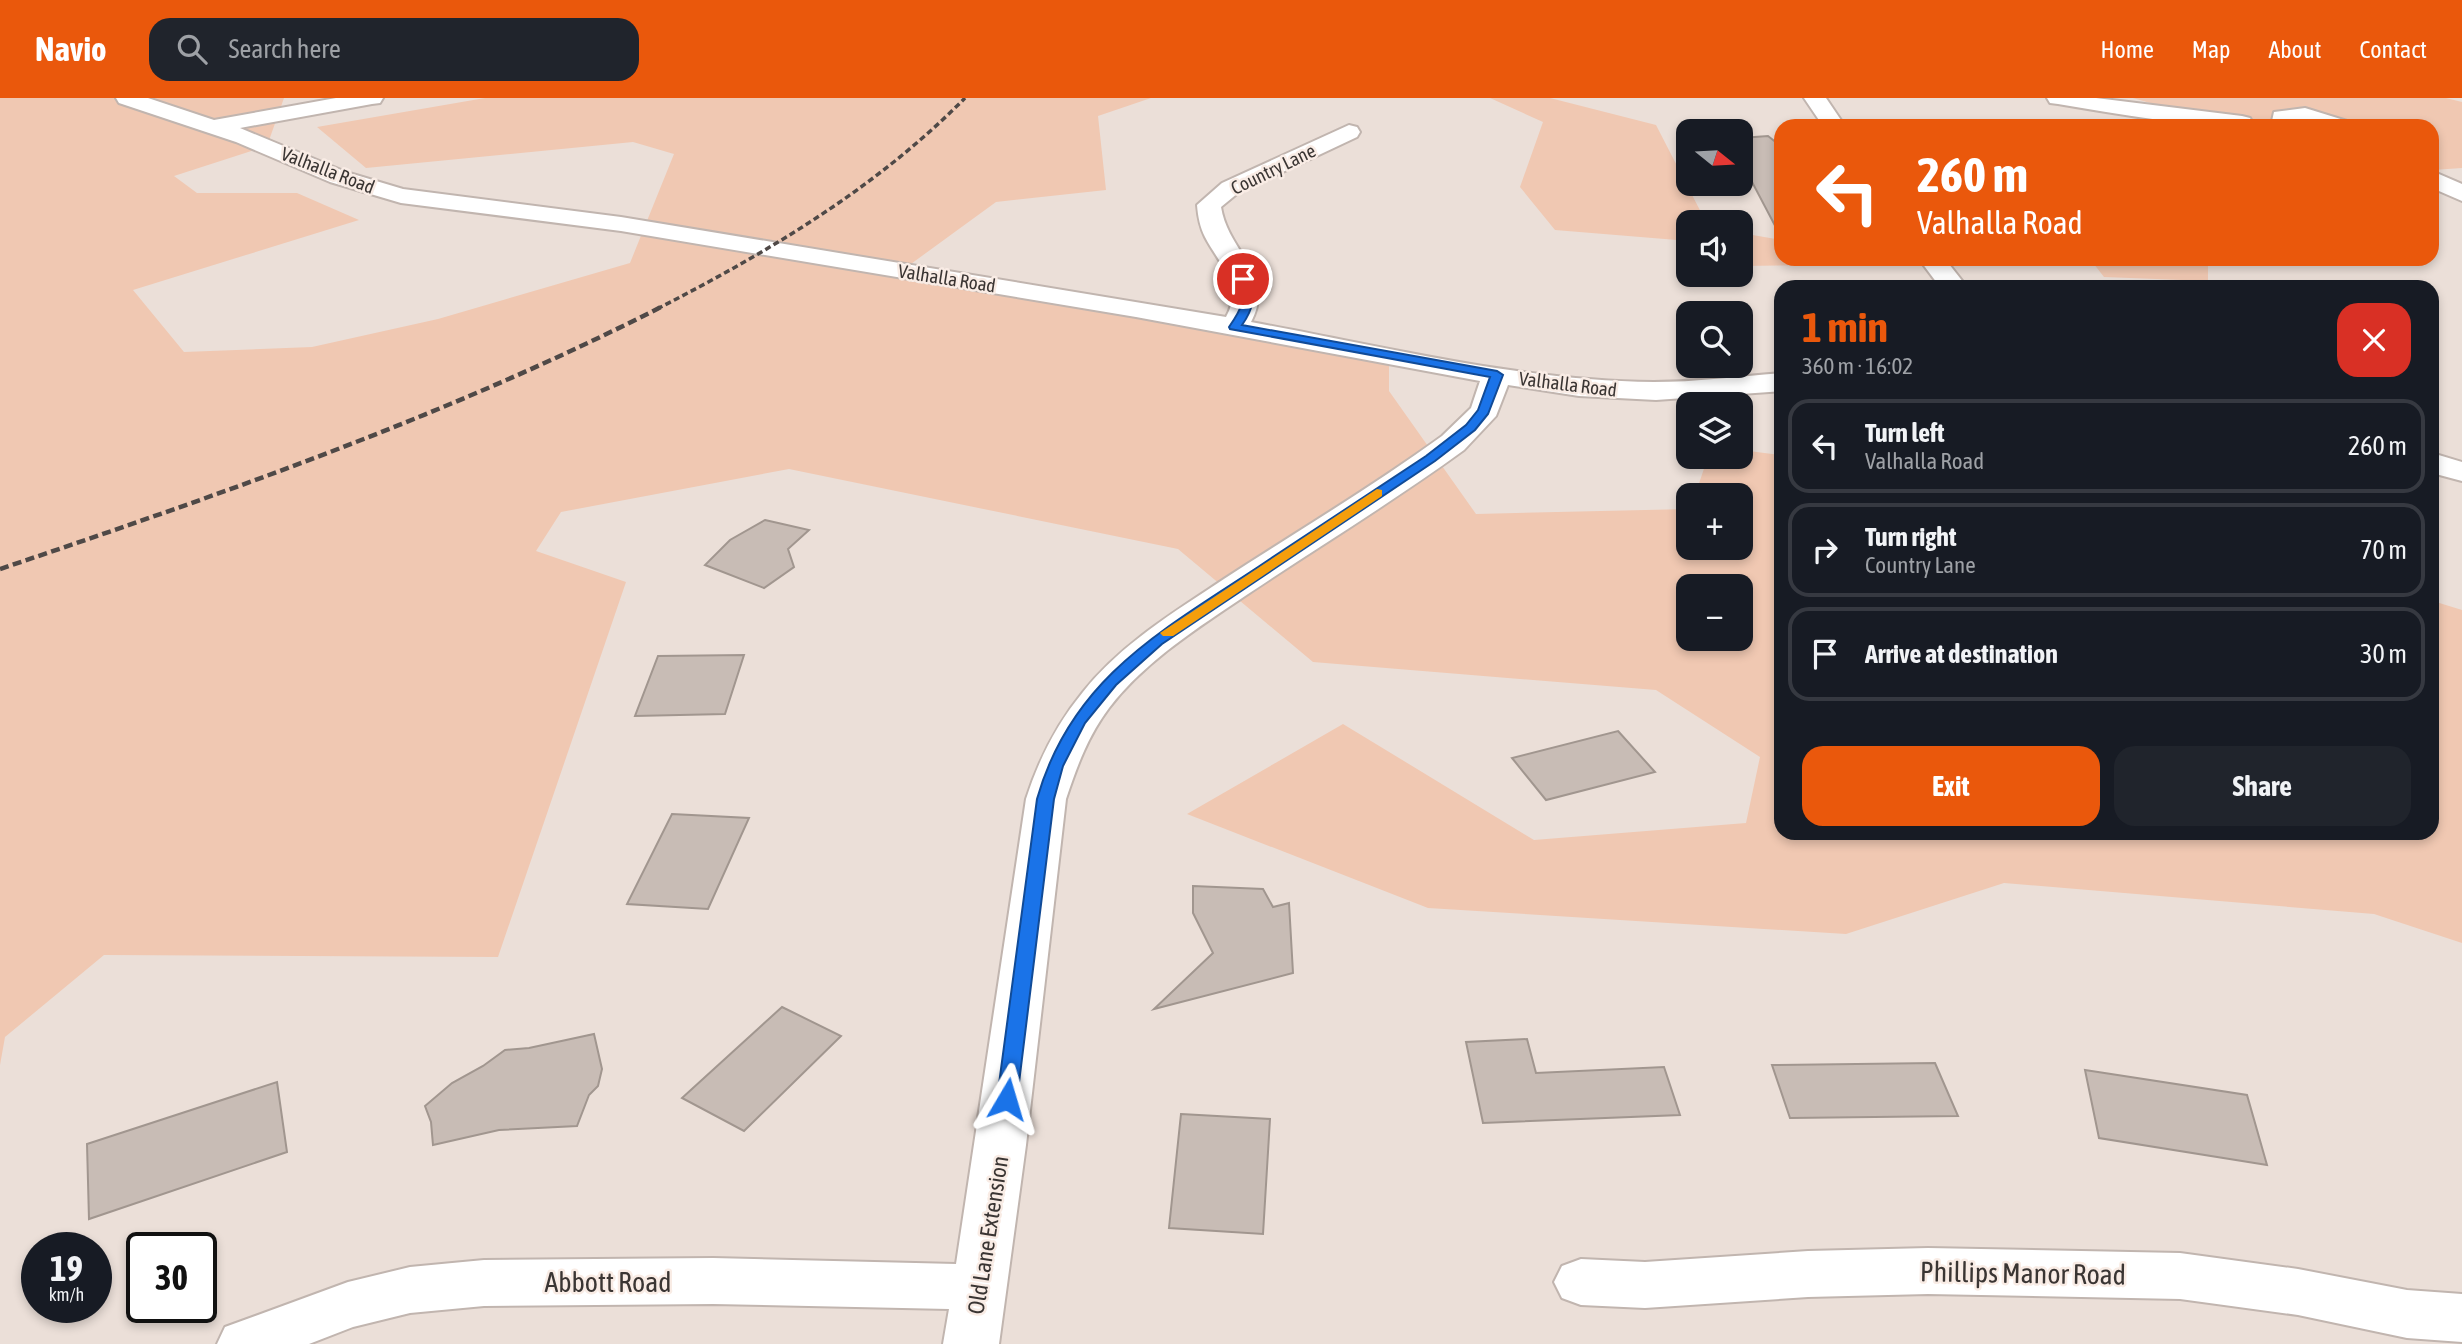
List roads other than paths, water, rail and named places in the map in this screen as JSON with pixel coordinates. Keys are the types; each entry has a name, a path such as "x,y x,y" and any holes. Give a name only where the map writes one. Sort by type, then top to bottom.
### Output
{"street":[{"name":"Valhalla Road","path":"127,98 293,157 338,177 401,196 621,224 1234,327 1497,375 1618,390 1656,391 1774,383"},
{"path":"212,127 372,98"},
{"path":"1815,98 1829,119"},
{"path":"2058,98 2141,112 2205,119"},
{"path":"2282,119 2305,115 2317,119"},
{"name":"Country Lane","path":"1234,327 1245,312 1249,296 1243,279 1208,221 1209,205 1230,188 1349,132"},
{"path":"2439,182 2462,194"},
{"path":"1938,266 1948,280"},
{"name":"Old Lane Extension","path":"971,1344 1003,1133 1046,799 1055,766 1078,722 1119,673 1168,633 1430,458 1470,427 1484,411 1497,375"},
{"path":"2439,464 2462,472"},
{"name":"Phillips Manor Road","path":"1581,1282 1645,1286 1808,1274 2075,1272 2180,1276 2298,1292 2416,1329 2462,1318"},
{"name":"Abbott Road","path":"245,1344 348,1305 410,1290 484,1283 713,1281 980,1287"}],"railway":[{"path":"658,309 820,216 895,161 965,98"},
{"path":"0,569 335,450 500,383 658,309"}]}
